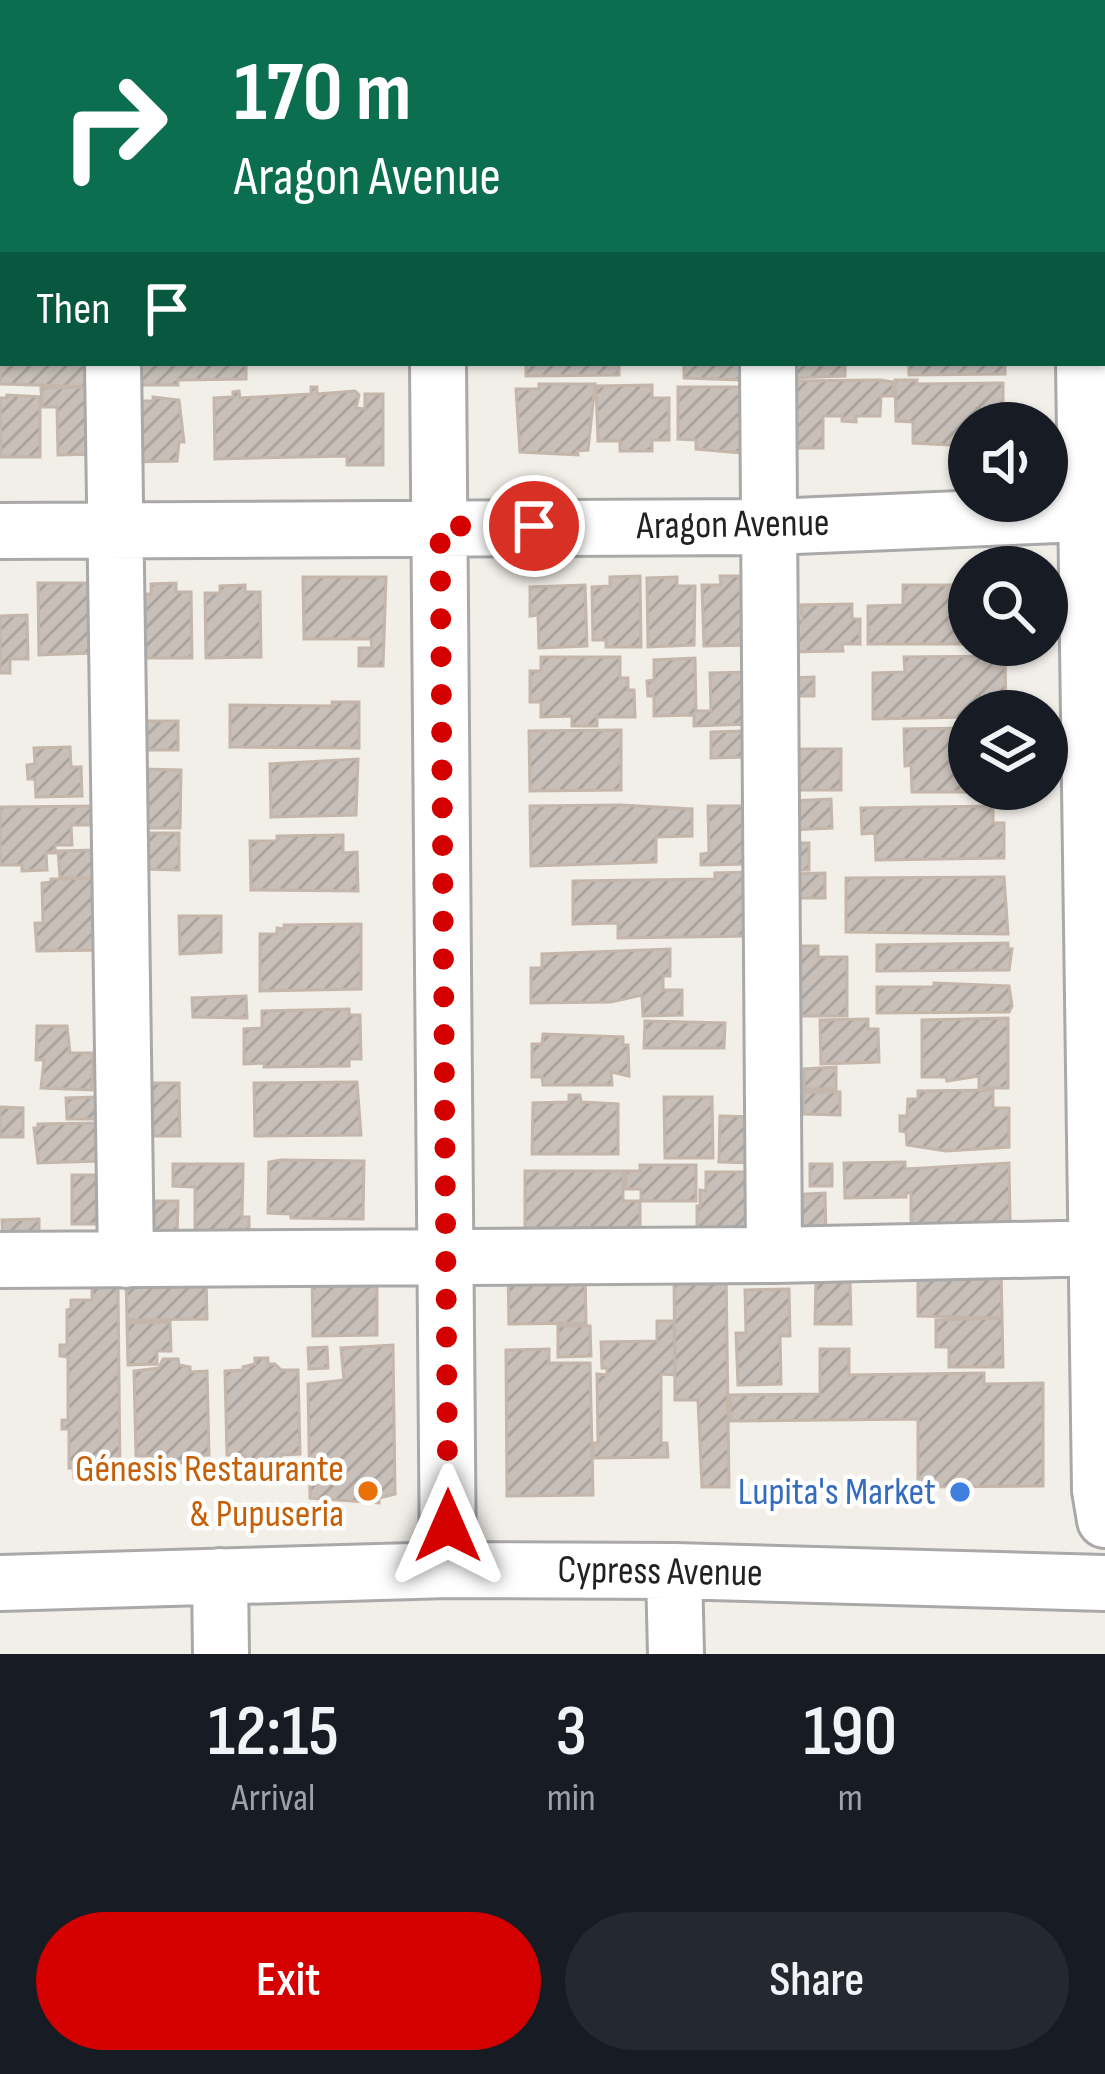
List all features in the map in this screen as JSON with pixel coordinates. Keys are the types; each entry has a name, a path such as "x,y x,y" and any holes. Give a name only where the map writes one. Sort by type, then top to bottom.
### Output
{"street":[{"path":"113,366 126,1260"},
{"path":"438,366 448,1570"},
{"path":"768,366 774,1255"},
{"path":"1084,366 1095,513 1100,1490 1105,1520"},
{"name":"Aragon Avenue","path":"0,531 771,527 1095,513"},
{"path":"0,1260 1100,1248"},
{"name":"Cypress Avenue","path":"0,1583 448,1570 1105,1583"},
{"path":"674,1571 676,1654"},
{"path":"220,1576 221,1654"}],"building":[{"path":"0,366 99,366 99,387 0,384"},
{"path":"141,366 246,366 246,379 141,385"},
{"path":"526,366 619,366 619,375 526,376"},
{"path":"684,366 748,366 741,380 684,378"},
{"path":"789,366 845,366 845,376 790,378"},
{"path":"909,366 1005,366 1005,374 909,375"},
{"path":"895,380 1003,383 1003,402 948,402 948,445 913,443 913,422 896,421"},
{"path":"786,381 893,382 893,396 881,396 880,416 856,416 856,422 823,416 823,448 783,448"},
{"path":"539,384 595,384 588,450 577,451 578,455 520,452 516,389 539,389"},
{"path":"652,385 652,398 669,398 669,440 652,440 652,451 620,451 620,441 598,441 596,386"},
{"path":"99,387 101,454 58,455 57,407 42,407 41,388"},
{"path":"311,387 317,387 317,394 355,391 359,395 356,408 365,409 365,394 383,394 383,465 347,465 347,456 215,459 214,398 233,397 239,391 240,398 311,394"},
{"path":"678,387 742,387 743,453 696,449 696,440 678,439"},
{"path":"40,397 40,457 1,457 0,398"},
{"path":"153,397 179,400 184,442 179,442 177,461 135,462 131,401 153,401"},
{"path":"640,576 641,647 606,647 606,640 593,640 592,587 610,586 610,577"},
{"path":"720,576 749,576 751,645 704,646 702,585 721,585"},
{"path":"303,577 386,577 383,666 359,666 359,648 372,648 371,639 304,639"},
{"path":"677,577 677,586 695,586 694,645 648,647 647,578"},
{"path":"38,583 98,583 93,653 39,655"},
{"path":"176,583 176,592 191,592 192,658 137,658 136,594 151,594 151,584"},
{"path":"245,585 245,592 260,592 261,657 206,658 205,593 220,593 220,586"},
{"path":"585,585 587,646 539,648 538,615 530,616 530,587"},
{"path":"903,585 948,585 948,644 868,644 868,606 903,605"},
{"path":"852,604 852,619 860,619 860,644 842,644 843,651 784,652 783,620 802,620 801,605"},
{"path":"27,615 28,659 10,659 10,673 0,673 0,616"},
{"path":"541,657 620,657 620,678 628,678 628,690 634,690 635,717 597,717 597,726 572,726 572,716 541,717 541,702 530,702 530,671 541,671"},
{"path":"904,657 948,657 948,666 1005,666 1006,690 948,690 948,717 873,719 873,673 905,672"},
{"path":"695,658 696,711 711,711 710,673 749,672 751,724 694,726 694,715 654,716 654,696 648,696 647,681 654,680 654,660"},
{"path":"814,677 814,696 789,696 789,678"},
{"path":"332,702 359,702 359,748 230,747 230,705 332,706"},
{"path":"143,721 178,721 178,750 144,750"},
{"path":"948,728 948,792 912,792 911,765 905,766 904,729"},
{"path":"621,730 621,790 530,791 529,731"},
{"path":"744,731 745,757 711,758 711,732"},
{"path":"70,747 71,767 81,767 82,796 36,797 35,779 28,779 27,765 35,764 34,748"},
{"path":"799,749 841,749 841,790 799,790"},
{"path":"358,759 356,815 271,817 270,764"},
{"path":"142,769 181,770 180,828 141,828"},
{"path":"831,799 832,828 791,830 790,801"},
{"path":"100,806 101,825 71,825 72,845 55,845 55,853 46,853 47,870 22,871 22,865 0,865 0,807"},
{"path":"530,806 692,809 692,836 656,837 656,862 531,866"},
{"path":"708,806 747,806 748,864 701,865 701,854 709,853"},
{"path":"861,808 993,810 993,823 1004,823 1004,858 876,860 875,833 862,834"},
{"path":"141,833 179,833 179,870 141,869"},
{"path":"343,835 343,853 357,852 358,891 251,890 250,841"},
{"path":"789,843 809,843 809,870 789,870"},
{"path":"96,850 97,878 60,878 58,851"},
{"path":"749,872 751,936 618,938 618,923 573,924 573,881 715,879 715,873"},
{"path":"825,873 825,898 790,898 789,874"},
{"path":"1004,877 1008,934 846,932 846,878"},
{"path":"97,878 94,925 105,925 105,950 37,951 35,923 43,923 42,883"},
{"path":"179,916 221,916 221,952 180,954"},
{"path":"361,924 361,989 260,991 260,934 277,934 277,928 284,929 284,925"},
{"path":"1008,943 1012,949 1009,970 877,971 877,945"},
{"path":"795,946 818,946 818,957 847,957 847,1016 791,1016"},
{"path":"670,949 670,976 663,976 663,990 682,990 682,1015 643,1016 642,995 611,1002 531,1003 531,968 542,968 542,954"},
{"path":"934,983 1009,986 1012,1006 1009,1012 877,1013 877,987 934,987"},
{"path":"246,996 247,1018 193,1017 192,998"},
{"path":"349,1009 349,1015 360,1015 361,1059 349,1059 349,1066 244,1064 244,1029 262,1028 262,1011"},
{"path":"1008,1018 1008,1088 979,1088 979,1076 947,1081 946,1077 922,1077 922,1020"},
{"path":"868,1019 868,1029 878,1029 879,1062 821,1064 820,1020"},
{"path":"645,1021 725,1023 724,1048 644,1048"},
{"path":"37,1026 67,1026 70,1053 93,1053 92,1090 41,1088 44,1060 36,1060"},
{"path":"543,1034 623,1037 623,1045 628,1045 629,1076 611,1072 612,1085 543,1085 542,1077 532,1077 532,1044 542,1044"},
{"path":"836,1067 836,1089 804,1089 804,1069"},
{"path":"357,1082 361,1135 255,1136 254,1083"},
{"path":"141,1083 179,1083 180,1136 141,1136"},
{"path":"993,1090 993,1108 1009,1108 1009,1147 946,1151 907,1145 900,1116 907,1116 908,1099 918,1099 918,1091"},
{"path":"804,1092 840,1092 840,1115 803,1114"},
{"path":"569,1095 580,1095 581,1102 618,1104 618,1154 532,1154 533,1103 569,1102"},
{"path":"99,1097 100,1119 67,1119 66,1098"},
{"path":"664,1097 712,1097 713,1158 665,1158"},
{"path":"0,1107 23,1108 23,1137 0,1137"},
{"path":"720,1116 755,1117 754,1163 719,1162"},
{"path":"95,1123 99,1161 38,1163 34,1128 38,1124"},
{"path":"364,1161 363,1219 268,1213 269,1162"},
{"path":"905,1162 905,1169 1009,1163 1010,1219 997,1231 921,1233 911,1221 911,1193 906,1197 845,1198 844,1163"},
{"path":"173,1164 243,1164 242,1217 249,1217 249,1235 195,1234 195,1187 173,1186"},
{"path":"810,1164 832,1164 832,1186 810,1186"},
{"path":"640,1165 696,1165 696,1201 641,1201 641,1189 626,1189 626,1171 640,1171"},
{"path":"525,1171 623,1171 623,1201 640,1201 640,1232 525,1236"},
{"path":"706,1172 756,1172 756,1233 697,1233 697,1206 700,1190 706,1191"},
{"path":"72,1175 109,1175 109,1224 72,1224"},
{"path":"825,1193 826,1236 789,1237 788,1195"},
{"path":"140,1201 178,1201 177,1239 139,1239"},
{"path":"39,1219 39,1242 3,1242 2,1220"},
{"path":"1001,1264 1002,1318 918,1316 918,1266"},
{"path":"726,1268 729,1487 702,1487 698,1400 675,1400 674,1269"},
{"path":"377,1270 377,1335 313,1336 312,1271"},
{"path":"585,1272 586,1323 509,1324 508,1273"},
{"path":"206,1277 207,1319 127,1320 126,1278"},
{"path":"850,1278 851,1324 815,1324 816,1279"},
{"path":"118,1287 120,1477 74,1478 69,1468 69,1429 62,1429 62,1420 68,1420 68,1357 60,1356 60,1345 67,1345 67,1310 71,1300 92,1300 92,1288"},
{"path":"789,1289 790,1336 780,1336 781,1384 738,1385 736,1333 746,1333 745,1290"},
{"path":"1002,1318 1003,1367 949,1367 949,1347 936,1347 936,1320"},
{"path":"657,1321 674,1321 675,1375 661,1374 661,1443 667,1443 668,1457 593,1458 593,1443 598,1443 597,1374 607,1375 607,1368 602,1368 601,1342 657,1341"},
{"path":"170,1322 171,1351 157,1351 157,1364 128,1365 127,1323"},
{"path":"558,1326 590,1326 591,1356 558,1357"},
{"path":"393,1345 395,1494 379,1498 379,1503 310,1498 308,1384 344,1380 341,1348"},
{"path":"327,1347 328,1368 309,1369 308,1348"},
{"path":"549,1349 549,1363 590,1363 593,1495 507,1496 506,1350"},
{"path":"820,1349 849,1349 849,1375 984,1373 984,1384 1043,1383 1043,1486 918,1487 918,1419 730,1421 730,1395 820,1394"},
{"path":"255,1358 268,1358 268,1364 281,1370 298,1370 300,1454 281,1455 281,1462 245,1463 245,1455 227,1455 225,1371 243,1370 255,1364"},
{"path":"163,1359 178,1359 190,1372 207,1371 209,1455 187,1456 187,1463 154,1463 154,1456 136,1456 134,1371 159,1368"}],"place":[{"name":"Génesis Restaurante & Pupuseria","path":"368,1491"},
{"name":"Lupita's Market","path":"960,1492"}],"route":[{"path":"448,1526 440,526 534,526"}]}
